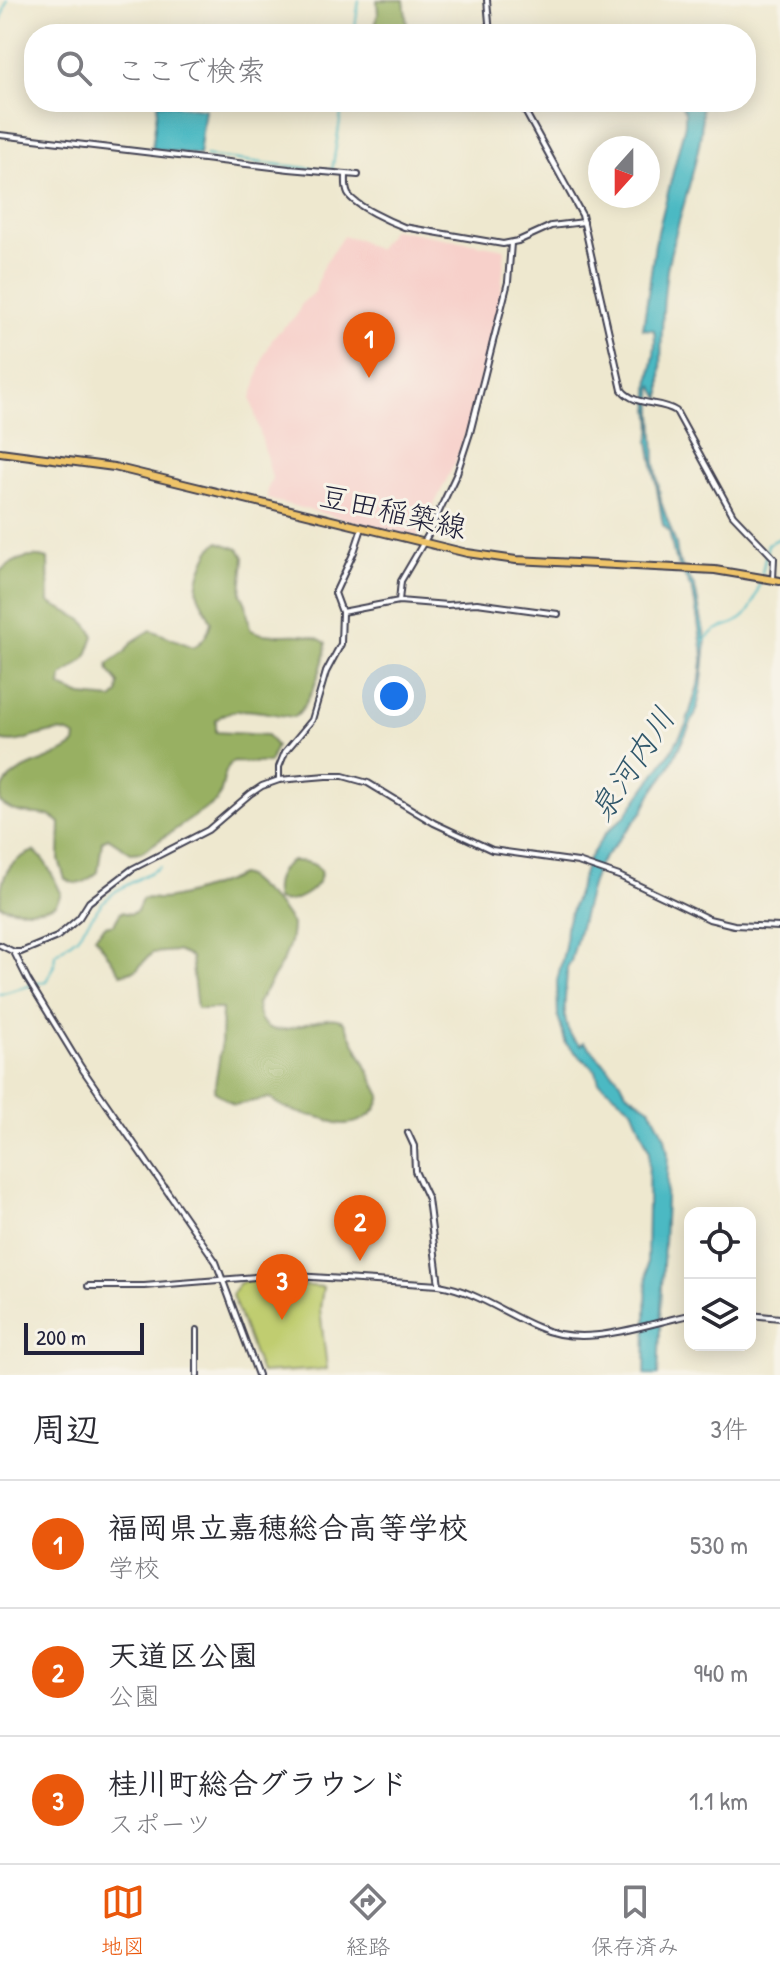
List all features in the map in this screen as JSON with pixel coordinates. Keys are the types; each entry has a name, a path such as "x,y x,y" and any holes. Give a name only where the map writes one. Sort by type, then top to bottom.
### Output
{"main road":[{"name":"豆田稲築線","path":"0,452 114,467 422,544 516,560 698,570 776,580"}],"street":[{"path":"487,0 489,24"},
{"path":"526,112 572,194 584,222 621,387 627,396 676,411 720,495 743,526 771,553 776,566 776,580"},
{"path":"0,135 358,175"},
{"path":"346,174 349,196 391,222 491,243 511,243 551,226 584,222"},
{"path":"399,601 401,581 457,473 470,433 508,282 511,243"},
{"path":"279,780 279,767 285,752 312,720 326,672 341,644 342,612 335,593 362,528"},
{"path":"342,612 399,601 447,605 477,603 558,614"},
{"path":"0,945 14,952 57,937 79,918 89,902 132,869 208,830 250,794 279,780 326,776 357,778 434,823 492,850 580,863 609,872 709,919 734,925 780,927"},
{"path":"14,952 81,1067 216,1262 258,1375"},
{"path":"408,1133 414,1146 415,1171 428,1199 439,1285"},
{"path":"88,1286 144,1286 280,1275 439,1285 462,1290 552,1333 588,1336 684,1316"},
{"path":"756,1316 780,1318"},
{"path":"197,1330 197,1375"}],"shaded area":[{"path":"392,229 505,249 500,302 469,421 459,454 418,538 267,499 272,478 251,399 264,356 274,336 297,315 302,303 315,292 321,270 343,236 357,239 377,250"}],"green space":[{"path":"377,0 404,0 407,24 376,24"},
{"path":"218,542 239,549 244,557 241,594 250,629 268,635 308,636 326,643 316,683 306,703 294,717 243,710 224,714 216,720 216,732 267,735 276,746 269,763 232,762 217,801 142,852 131,853 108,838 102,841 98,872 83,883 70,882 65,879 59,860 60,823 47,815 17,811 0,802 2,789 18,772 65,751 75,744 76,737 57,732 19,741 0,740 0,571 22,558 48,559 49,602 86,623 94,636 86,658 62,676 61,687 82,696 112,699 118,694 119,683 109,671 108,664 125,652 132,642 151,630 193,647 205,637 211,622 199,597 199,576"},
{"path":"34,851 46,865 61,893 57,901 54,905 35,910 11,909 0,905 4,879 11,865"},
{"path":"292,861 310,863 319,868 317,884 298,898 276,900 277,877"},
{"path":"240,875 279,906 292,924 285,957 257,1004 261,1020 269,1028 280,1030 321,1020 344,1022 381,1096 375,1109 358,1121 336,1123 292,1111 270,1098 234,1105 214,1091 221,1048 222,1009 197,1009 191,957 177,951 152,953 136,970 121,974 95,936 105,926 114,924 121,912 130,914 137,911 142,899 177,896"},
{"path":"245,1281 323,1287 320,1309 327,1369 261,1373 232,1295 238,1284"}],"water":[{"path":"157,112 205,112 199,155 152,149"},
{"path":"685,112 701,112 696,159 667,270 662,319 661,400 653,386 652,389 655,462 661,502 678,559 695,588 706,642 701,690 696,713 668,770 643,811 599,864 567,968 565,1000 566,1021 573,1038 581,1045 584,1042 620,1080 626,1092 650,1108 665,1137 668,1154 658,1375 645,1375 649,1150 632,1108 599,1082 596,1071 566,1044 558,1016 557,981 566,927 588,860 605,834 625,816 672,750 686,725 700,679 703,653 695,603 692,590 675,559 669,531 663,525 649,441 652,424 649,387 655,338 654,330 643,329 655,244 685,124"}],"waterway":[{"path":"0,25 7,0"},
{"path":"355,24 359,0"},
{"path":"205,156 332,171 341,112"},
{"path":"762,573 768,544 780,538"},
{"path":"705,640 714,632 743,618 750,609 760,581"},
{"path":"0,994 46,981 54,967 55,954 77,937 102,903 116,891 160,867"}],"place":[{"name":"福岡県立嘉穂総合高等学校","path":"369,378"},
{"name":"天道区公園","path":"360,1261"},
{"name":"桂川町総合グラウンド","path":"282,1320"}],"water label":[{"name":"泉河内川","path":"632,764"}]}
